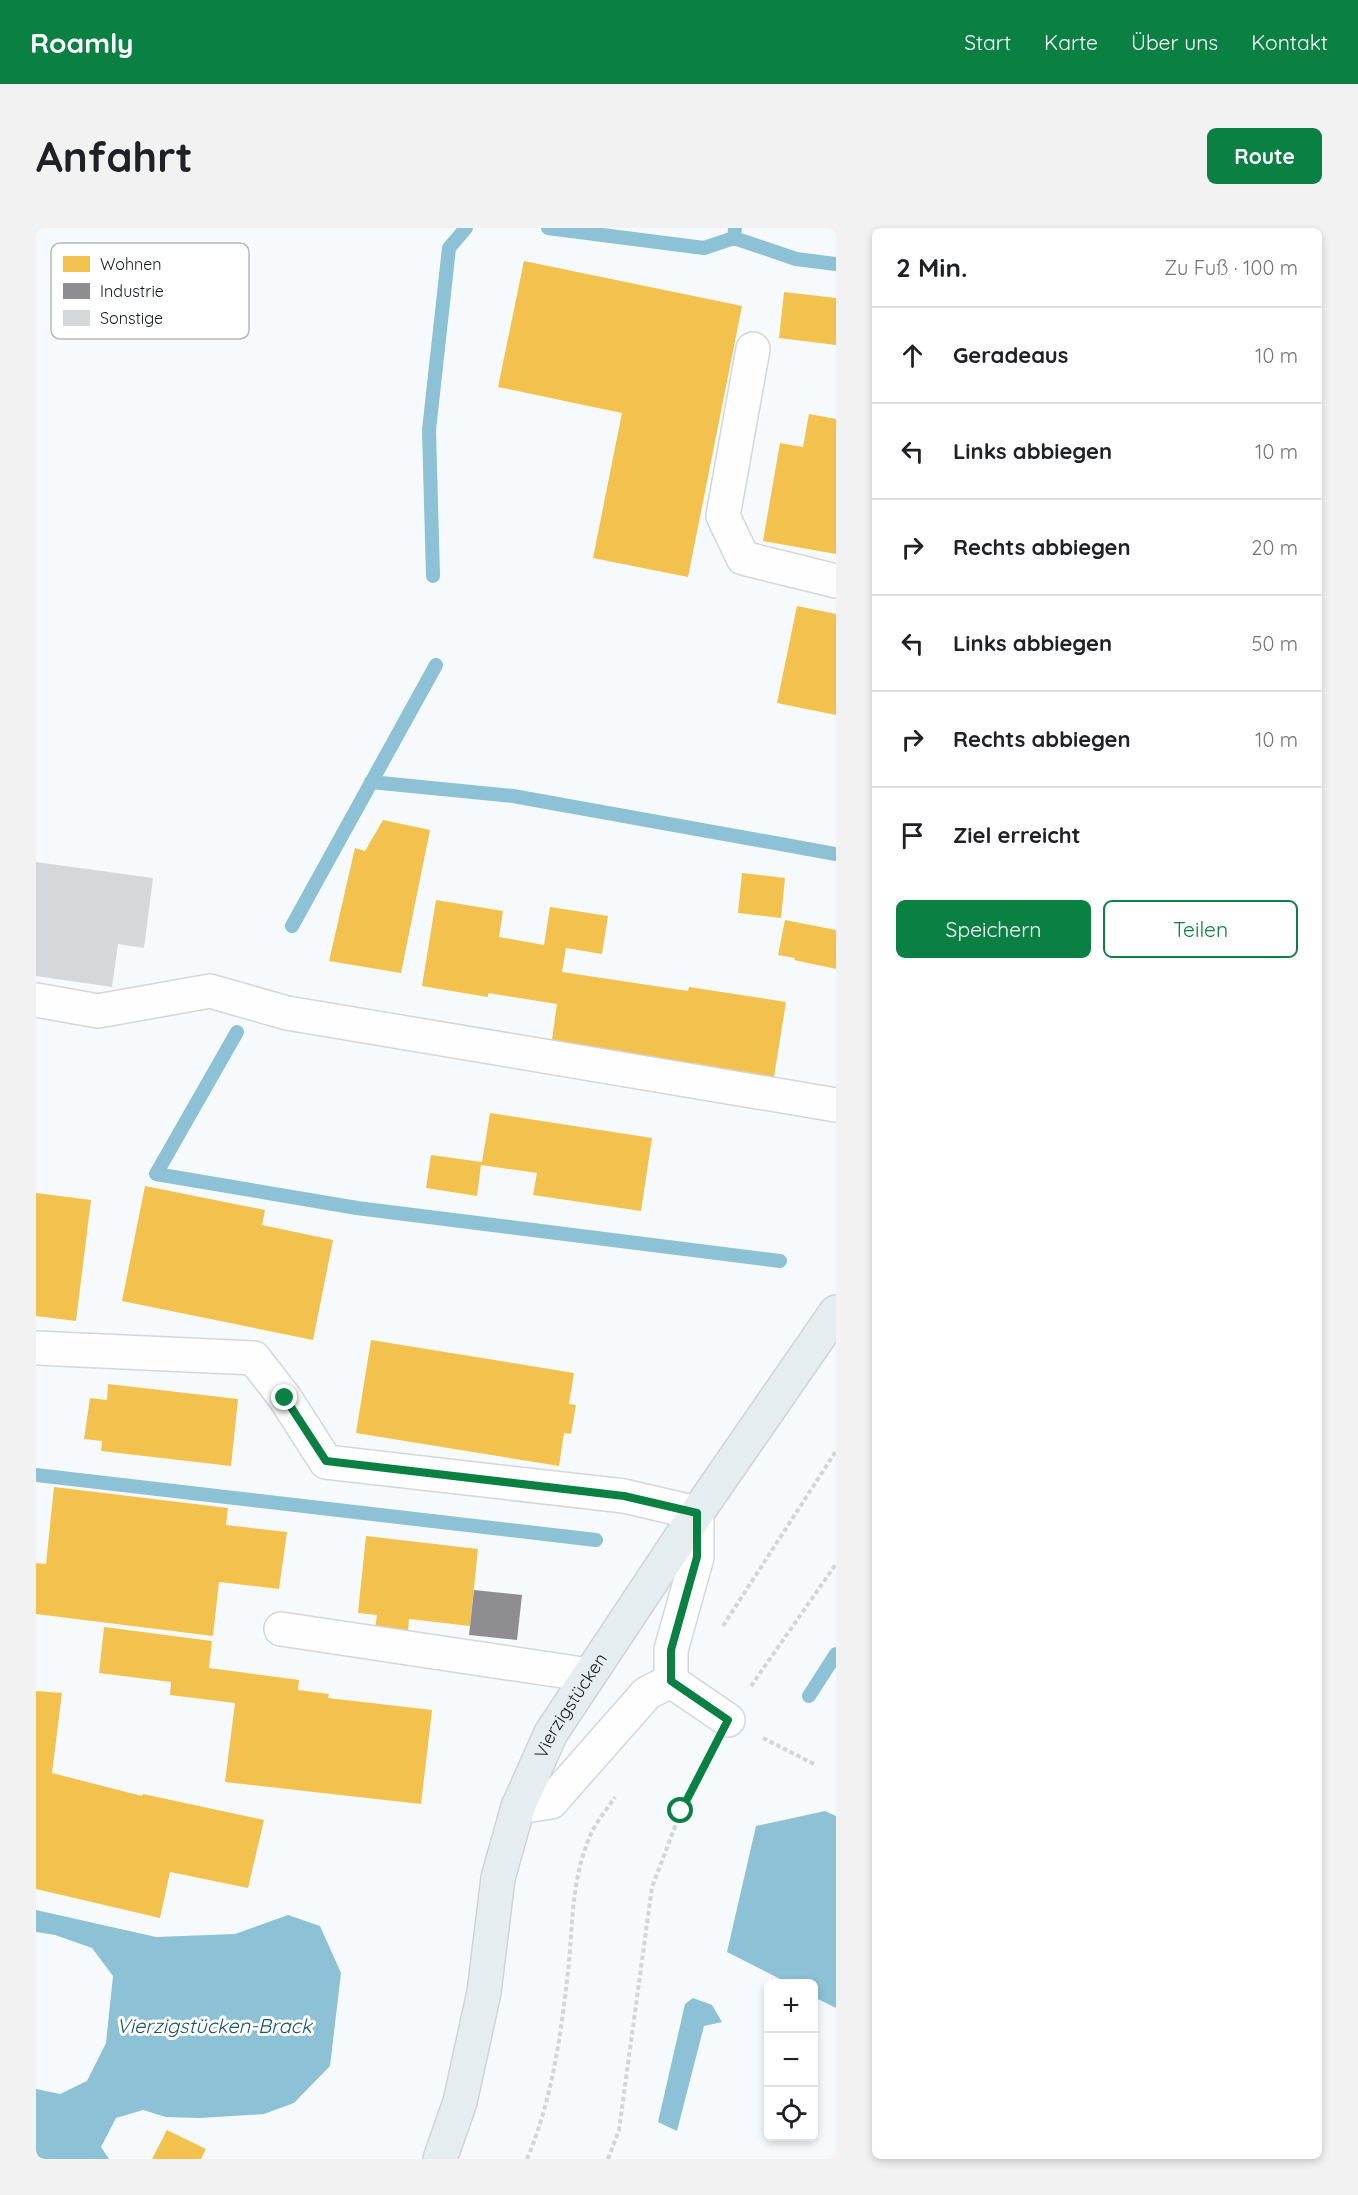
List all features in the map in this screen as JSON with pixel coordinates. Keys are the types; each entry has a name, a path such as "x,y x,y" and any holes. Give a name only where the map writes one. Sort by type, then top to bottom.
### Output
{"main road":[{"name":"Vierzigstücken","path":"440,2159 460,2102 484,1992 498,1878 518,1807 551,1733 697,1513 836,1312"}],"lane":[{"path":"753,349 723,516 744,558 836,581"},
{"path":"36,1000 98,1011 210,991 287,1013 836,1105"},
{"path":"36,1348 254,1358 285,1398 326,1461 624,1496 697,1513 697,1557 671,1650 671,1681"},
{"path":"281,1629 589,1675"},
{"path":"671,1681 728,1720"},
{"path":"518,1807 551,1802 646,1693 671,1681"}],"path":[{"path":"721,1629 836,1451"},
{"path":"608,2159 619,2130 652,1887 681,1811 728,1720 836,1563"},
{"path":"728,1720 814,1764"},
{"path":"527,2159 538,2133 556,2053 568,1962 573,1890 591,1835 615,1796"}],"water":[{"path":"825,1811 836,1816 836,2008 818,1999 818,1979 780,1979 727,1952 756,1826"},
{"name":"Vierzigstücken-Brack","path":"36,1910 156,1937 235,1934 288,1915 320,1926 341,1973 330,2066 294,2103 264,2114 200,2118 166,2117 143,2110 116,2118 101,2147 109,2159 36,2159 36,2089 60,2094 87,2081 106,2043 113,1976 92,1948 55,1935 36,1932"},
{"path":"693,1998 712,2005 722,2022 704,2026 677,2131 658,2122 685,2004"}],"building: Wohnen":[{"path":"524,261 742,306 688,577 593,558 622,413 498,387"},
{"path":"784,292 836,298 836,345 779,338"},
{"path":"809,414 836,419 836,554 763,541 780,443 803,447"},
{"path":"797,606 836,614 836,715 777,703"},
{"path":"383,820 430,830 401,973 329,961 355,848 365,851"},
{"path":"742,873 785,878 781,918 738,913"},
{"path":"436,900 503,911 499,937 544,945 550,907 608,916 602,954 566,948 562,972 688,991 689,987 786,1002 773,1083 551,1047 557,1004 488,993 488,997 422,986"},
{"path":"785,920 836,930 836,969 778,955"},
{"path":"490,1113 652,1138 641,1211 533,1195 537,1173 481,1165 477,1196 426,1188 431,1155 482,1162"},
{"path":"145,1186 265,1210 262,1225 333,1240 313,1340 122,1301"},
{"path":"36,1193 91,1200 76,1321 36,1316"},
{"path":"371,1340 574,1373 569,1404 576,1405 571,1434 564,1433 559,1466 356,1433"},
{"path":"108,1384 238,1399 231,1466 101,1451 102,1441 84,1439 90,1398 107,1400"},
{"path":"54,1487 228,1508 226,1525 287,1532 279,1589 219,1582 213,1636 36,1614 36,1563 46,1564"},
{"path":"366,1536 478,1549 470,1626 409,1619 408,1632 375,1629 377,1615 358,1613"},
{"path":"104,1627 212,1641 209,1668 299,1680 298,1690 329,1694 328,1698 432,1710 421,1804 225,1782 235,1703 170,1695 171,1682 99,1673"},
{"path":"36,1691 62,1693 52,1773 142,1796 143,1794 264,1820 248,1888 170,1872 160,1918 36,1889"},
{"path":"167,2130 206,2149 201,2159 152,2159"}],"building: Industrie":[{"path":"474,1590 522,1595 517,1640 469,1635"}],"building: Sonstige":[{"path":"36,862 153,878 144,948 118,944 112,987 36,976"}],"waterway":[{"path":"433,576 429,430 449,248 466,228"},
{"path":"548,228 704,248 734,238 735,228"},
{"path":"734,238 796,259 836,264"},
{"path":"292,926 436,665"},
{"path":"371,782 513,796 836,854"},
{"path":"237,1032 156,1174 357,1208 780,1261"},
{"path":"36,1475 596,1540"},
{"path":"809,1696 836,1654"}],"route":[{"path":"285,1398 326,1461 624,1496 697,1513 697,1557 671,1650 671,1681 728,1720 681,1811"}]}
